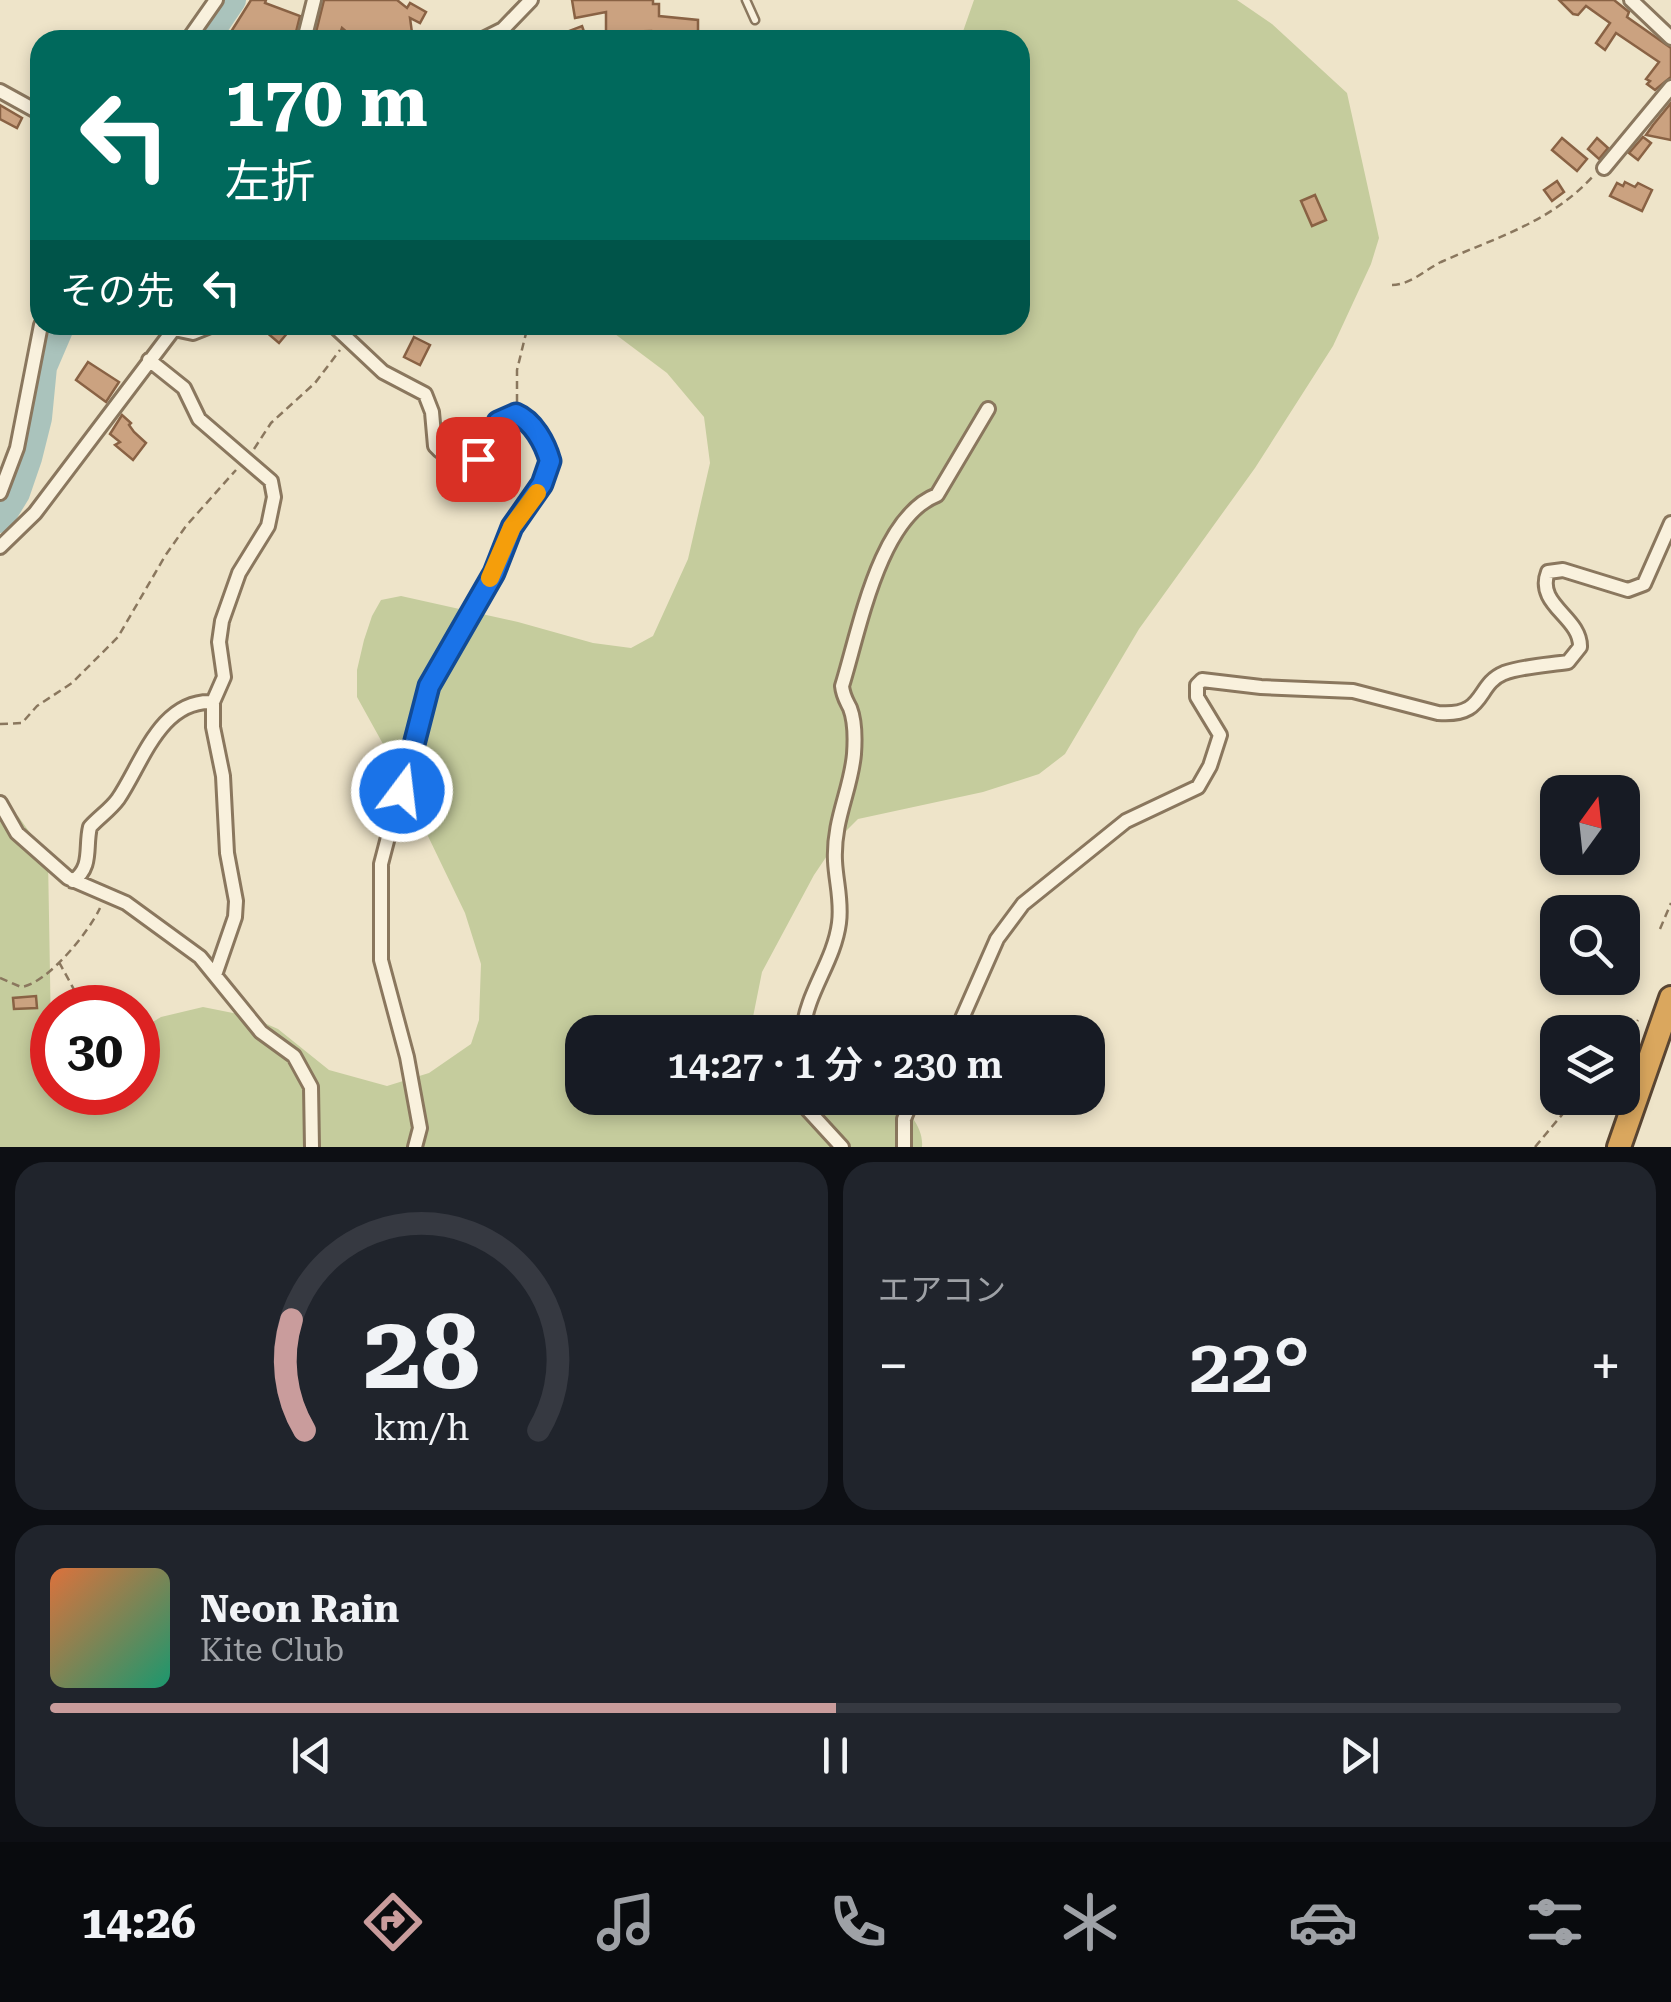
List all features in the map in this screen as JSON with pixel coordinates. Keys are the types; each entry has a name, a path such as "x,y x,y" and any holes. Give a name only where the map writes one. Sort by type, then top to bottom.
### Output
{"highway":[{"path":"1619,1147 1671,998"}],"street":[{"path":"195,30 216,0"},
{"path":"306,30 314,0"},
{"path":"1631,0 1671,38"},
{"path":"501,30 528,1"},
{"path":"1604,168 1671,87"},
{"path":"0,91 30,108"},
{"path":"0,493 17,448 39,335"},
{"path":"0,547 35,513 168,335"},
{"path":"341,335 383,372 426,394 435,446 446,456 466,462 478,459 487,449 498,422 516,414 528,420 548,453 546,476 512,527 494,573 426,692 381,864 381,960 407,1057 420,1128 415,1147"},
{"path":"148,360 184,388 200,419 271,481 272,514 238,573 219,642 224,677 213,702 212,727 223,776 227,853 236,901 235,917 215,975"},
{"path":"807,1015 839,922 837,825 854,758 851,710 842,686 866,602 877,567 909,512 936,495 988,409"},
{"path":"963,1015 996,939 1023,904 1126,822 1192,792 1202,782 1220,735 1197,697 1196,685 1202,680 1354,691 1438,713 1469,708 1504,673 1568,662 1580,647 1578,633 1549,599 1545,584 1548,572 1563,570 1628,590 1635,588 1644,584 1671,523"},
{"path":"73,881 87,864 90,826 120,796 148,742 185,709 213,702"},
{"path":"0,803 18,832 73,881 126,903 200,957 261,1032 283,1046 306,1073 312,1097 312,1147"},
{"path":"813,1115 842,1147"},
{"path":"904,1147 906,1115"}],"lane":[{"path":"746,0 755,20"}],"path":[{"path":"1392,285 1400,285 1437,264 1540,220 1573,198 1604,168"},
{"path":"516,414 516,376 526,335"},
{"path":"0,724 22,724 37,706 72,683 118,637 164,556 186,526 245,460 271,423 314,383 347,341"},
{"path":"0,978 20,987 32,986 90,928 102,894"},
{"path":"1660,929 1671,903"},
{"path":"58,961 71,985"},
{"path":"1534,1147 1561,1115"}],"green space":[{"path":"974,0 1237,0 1272,24 1347,93 1379,238 1333,346 1255,468 1139,629 1065,754 1039,774 983,792 858,819 839,838 814,875 762,972 753,1015 565,1015 565,1115 910,1115 920,1132 922,1147 0,1147 0,809 18,816 48,858 50,985 30,985 30,1115 160,1115 160,1018 203,1007 248,1016 278,1029 329,1070 387,1086 429,1073 471,1044 479,1020 481,964 465,913 357,697 357,670 372,616 381,600 401,596 593,643 631,648 653,636 688,559 710,463 704,417 667,373 616,335 1030,335 1030,30 964,30"}],"building":[{"path":"251,0 266,0 265,3 300,16 296,30 232,30"},
{"path":"324,0 397,0 407,8 410,3 426,12 420,23 410,18 412,30 316,30"},
{"path":"572,0 653,0 653,4 659,4 659,16 698,20 698,30 606,30 606,12 575,18"},
{"path":"1559,0 1614,0 1629,12 1627,17 1671,48 1671,77 1655,90 1646,79 1659,62 1616,33 1605,50 1596,43 1610,23 1586,6 1578,15 1573,14"},
{"path":"1671,103 1671,140 1646,135 1653,125"},
{"path":"0,105 22,118 17,128 0,119"},
{"path":"1643,137 1651,143 1638,160 1629,153"},
{"path":"1562,138 1587,159 1577,171 1552,150"},
{"path":"1597,138 1608,148 1599,159 1588,149"},
{"path":"1557,181 1564,192 1552,201 1544,190"},
{"path":"1625,182 1652,190 1642,211 1610,196 1617,183 1623,186"},
{"path":"1315,195 1326,220 1312,226 1301,201"},
{"path":"270,335 286,335 279,343"},
{"path":"414,337 430,345 420,365 404,357"},
{"path":"88,362 119,382 106,402 76,380"},
{"path":"122,415 146,443 133,460 115,445 120,442 110,434"},
{"path":"30,997 30,1008 14,1009 13,998"}],"waterway":[{"path":"212,30 232,0"},
{"path":"0,519 16,493 28,458 38,418 43,367 57,335"}],"slow traffic":[{"path":"490,578 512,527 537,493"}],"route":[{"path":"402,791 429,686 494,573 512,527 542,484 550,461 524,416 516,414 498,422 487,449 478,459"}]}
